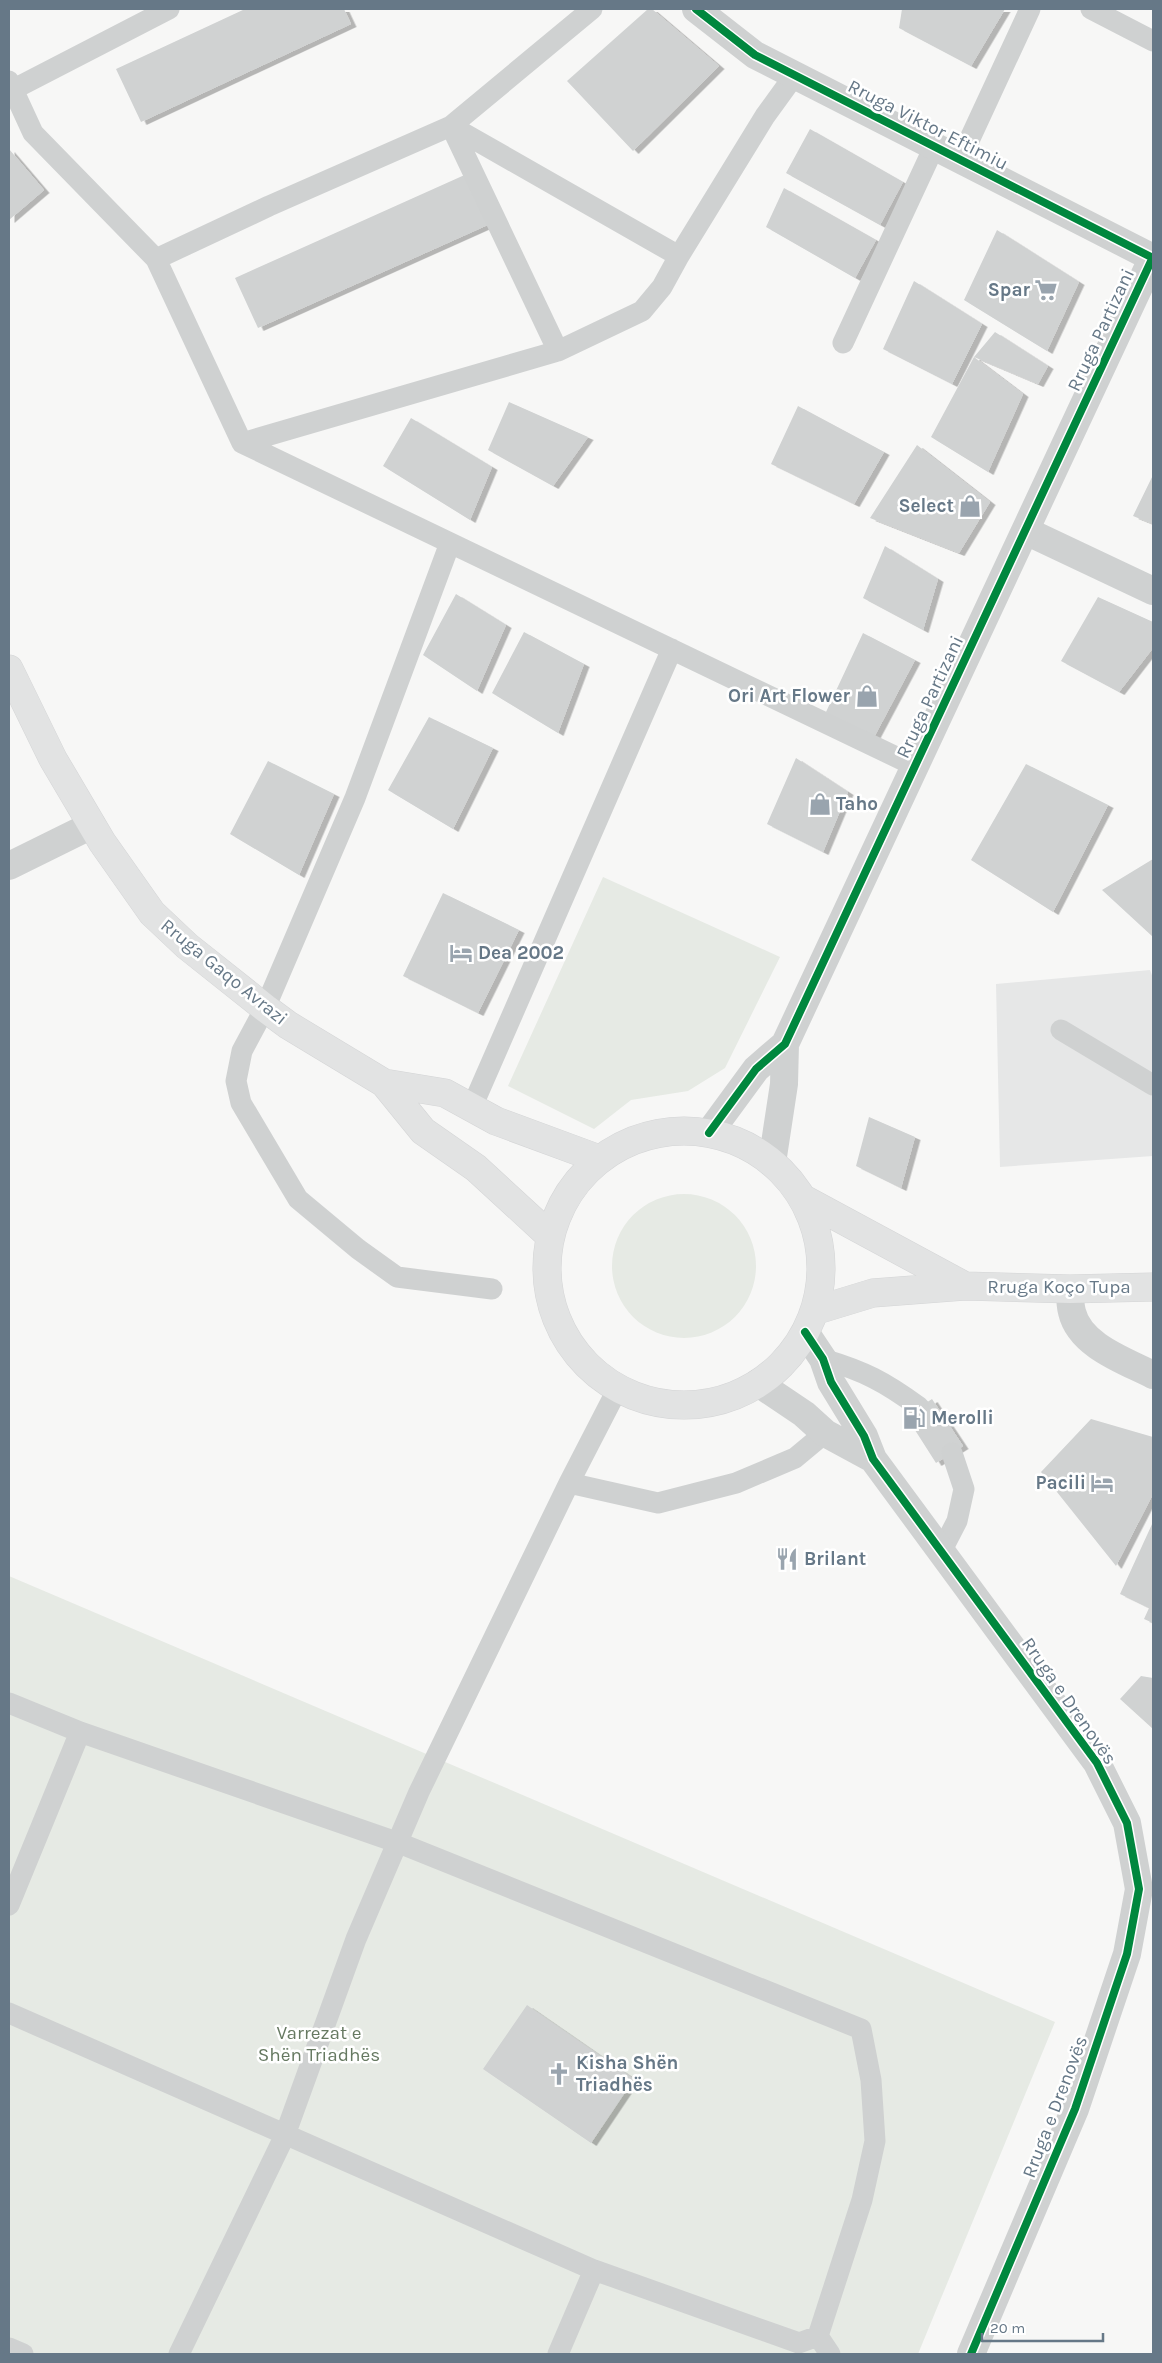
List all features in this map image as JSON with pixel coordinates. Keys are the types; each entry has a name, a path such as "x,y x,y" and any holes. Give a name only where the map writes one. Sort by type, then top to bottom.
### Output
{"main road":[{"name":"Rruga Gaqo Avrazi","path":"9,669 16,702 127,880 152,912 187,946 288,1025 384,1083 423,1131 476,1168 550,1236"},
{"name":"Rruga Gaqo Avrazi","path":"384,1083 445,1093 496,1121 599,1159"},
{"path":"686,1130 709,1133 732,1139 772,1162 802,1198 816,1234 821,1264 819,1288 810,1321 793,1352 777,1369 758,1383 738,1394 716,1401 693,1405 669,1404 647,1400 618,1388 587,1365 572,1347 560,1327 552,1305 547,1282 546,1259 550,1236 557,1214 568,1194 582,1175 599,1159 618,1147 662,1132 686,1130"},
{"name":"Rruga Koço Tupa","path":"802,1198 965,1286"},
{"name":"Rruga Koço Tupa","path":"810,1321 872,1293 965,1286 1070,1289 1153,1287"}],"street":[{"name":"Rruga Viktor Eftimiu","path":"696,9 755,55 1153,258"},
{"name":"Rruga Partizani","path":"772,1162 784,1084 785,1044 1153,258"},
{"path":"1026,530 1153,591"},
{"path":"9,866 92,825"},
{"name":"Rruga Partizani","path":"709,1133 756,1069 785,1044"},
{"path":"1070,1289 1072,1313 1082,1331 1099,1347 1153,1375"},
{"name":"Rruga e Drenovës","path":"810,1321 832,1382 864,1436 873,1459 1097,1763 1127,1823 1139,1889 1127,1954 1075,2109 971,2354"},
{"name":"Rruga e Drenovës","path":"758,1383 804,1414 825,1433 873,1459"}],"lane":[{"path":"169,9 11,85 32,133 156,259 242,443 915,766"},
{"path":"156,259 269,206 451,126 592,9"},
{"path":"960,160 1030,9"},
{"path":"1091,9 1153,41"},
{"path":"242,443 558,351 642,311 662,287 765,116 794,76"},
{"path":"451,126 679,256"},
{"path":"451,126 558,351"},
{"path":"843,343 934,147"},
{"path":"450,543 355,798 265,1008 242,1050 236,1081 241,1103 298,1199 358,1248 397,1276 492,1289"},
{"path":"472,1107 672,649"},
{"path":"1061,1030 1153,1085"},
{"path":"823,1359 858,1369 891,1387 919,1407"},
{"path":"179,2354 284,2135 356,1939 399,1843 419,1792 569,1483 618,1388"},
{"path":"569,1483 658,1503 736,1483 770,1469 795,1458 825,1433"},
{"path":"941,1552 957,1521 964,1489 952,1453"},
{"path":"9,1703 80,1732 399,1843 861,2029 871,2080 875,2141 862,2200 818,2336"},
{"path":"9,1905 80,1732"},
{"path":"9,2013 594,2270 799,2343 818,2336"},
{"path":"558,2354 594,2270"},
{"path":"818,2336 830,2354"},
{"path":"9,2348 23,2354"}],"shaded area":[{"path":"1150,970 1153,978 1153,1156 1000,1167 996,984"}],"green space":[{"path":"603,877 780,957 725,1068 688,1091 631,1100 594,1129 508,1086"},
{"path":"684,1194 711,1200 724,1206 735,1215 744,1226 750,1239 756,1266 750,1293 744,1306 735,1317 724,1326 711,1332 684,1338 657,1332 644,1326 633,1317 624,1306 618,1293 612,1266 618,1239 624,1226 633,1215 644,1206 657,1200"},
{"name":"Varrezat e Shën Triadhës","path":"9,1576 1055,2022 918,2354 9,2354"}],"building":[{"path":"245,9 344,9 351,24 141,122 116,69"},
{"path":"648,9 652,9 719,66 633,151 567,81"},
{"path":"902,9 1005,9 971,66 899,28"},
{"path":"810,129 903,182 880,225 786,173"},
{"path":"9,149 44,190 9,220"},
{"path":"469,173 492,223 258,328 235,278"},
{"path":"784,188 876,240 855,278 766,227"},
{"path":"997,230 1079,282 1047,351 964,300"},
{"path":"914,281 982,324 952,384 883,349"},
{"path":"995,332 1048,366 1038,384 974,357"},
{"path":"974,357 1023,394 988,472 931,437"},
{"path":"509,402 588,437 553,486 488,450"},
{"path":"798,406 884,452 854,504 771,464"},
{"path":"411,418 492,467 470,520 383,466"},
{"path":"917,445 990,502 959,553 870,518"},
{"path":"1153,475 1153,524 1133,516"},
{"path":"885,546 938,579 923,630 863,598"},
{"path":"456,594 506,625 477,691 423,655"},
{"path":"1098,597 1153,622 1153,648 1119,692 1061,661"},
{"path":"524,632 584,664 558,733 492,693"},
{"path":"863,633 915,660 872,741 826,712"},
{"path":"429,717 493,748 453,829 388,790"},
{"path":"796,758 848,792 823,852 767,824"},
{"path":"268,761 334,794 299,875 230,834"},
{"path":"1026,764 1108,805 1053,912 971,860"},
{"path":"1153,859 1153,937 1102,890"},
{"name":"Dea 2002","path":"443,893 519,930 478,1013 403,976"},
{"path":"869,1117 915,1137 901,1188 856,1166"},
{"path":"932,1399 963,1446 936,1463 906,1416"},
{"name":"Pacili","path":"1091,1419 1153,1437 1153,1494 1116,1566 1041,1472"},
{"path":"1153,1522 1153,1623 1144,1619 1149,1608 1120,1594"},
{"path":"1141,1676 1153,1678 1153,1729 1120,1699"},
{"name":"Kisha Shën Triadhës","path":"527,2005 634,2079 591,2143 483,2069"}],"cycle path":[{"path":"696,9 755,55 1153,258"},
{"path":"709,1133 756,1069 785,1044 1153,257"},
{"path":"805,1332 823,1359 831,1382 864,1436 873,1459 1097,1763 1127,1823 1139,1889 1127,1954 1075,2109 971,2354"}],"place":[{"name":"Spar","path":"1046,290"},
{"name":"Select","path":"970,506"},
{"name":"Ori Art Flower","path":"867,696"},
{"name":"Taho","path":"820,804"},
{"name":"Dea 2002","path":"461,953"},
{"name":"Merolli","path":"914,1418"},
{"name":"Pacili","path":"1102,1483"},
{"name":"Brilant","path":"787,1559"},
{"name":"Kisha Shën Triadhës","path":"559,2074"}]}
